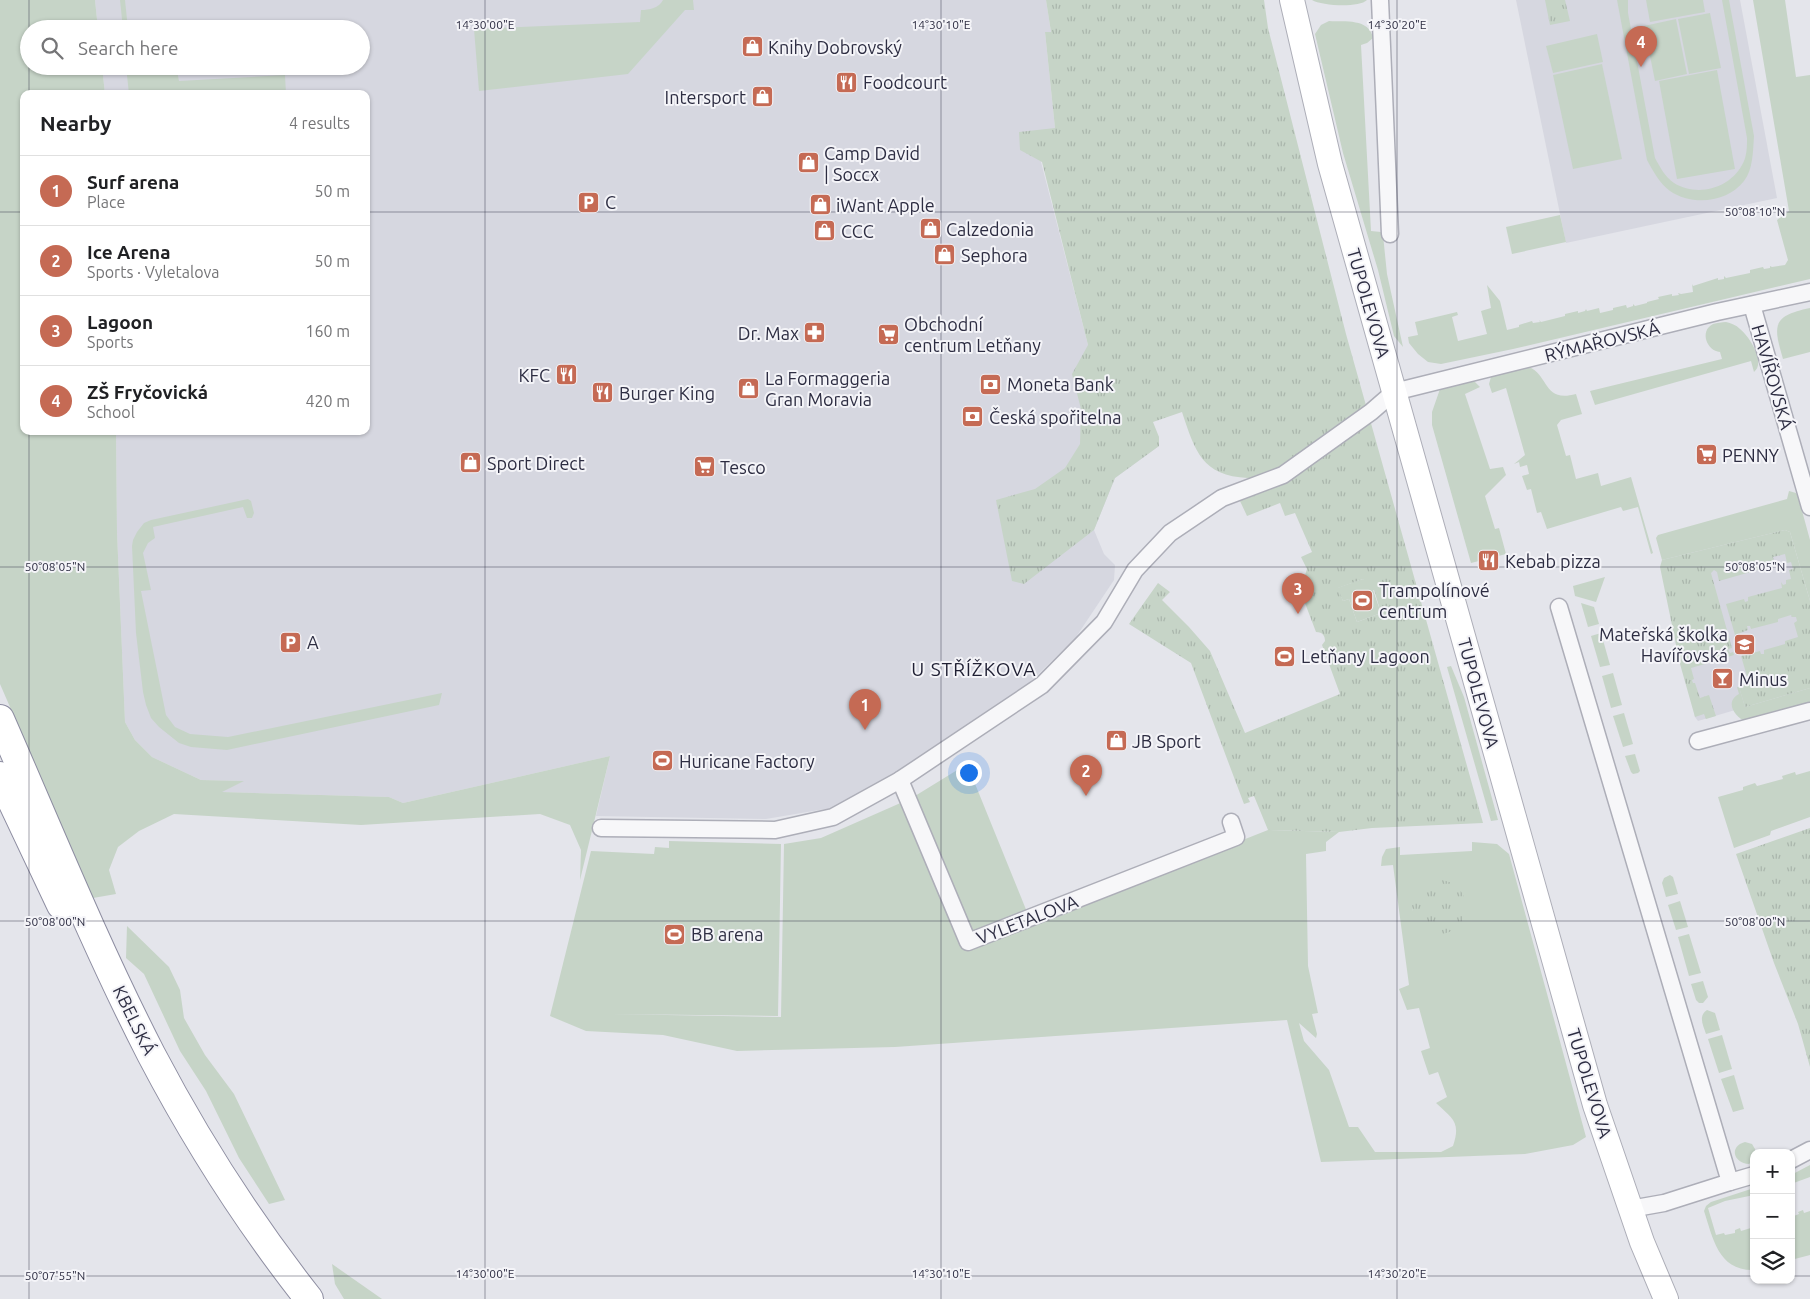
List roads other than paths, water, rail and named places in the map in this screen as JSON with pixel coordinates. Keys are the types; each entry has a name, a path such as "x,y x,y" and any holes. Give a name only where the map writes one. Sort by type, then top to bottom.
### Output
{"highway":[{"name":"KBELSKÁ","path":"0,719 91,928 174,1096 248,1215 310,1299"},
{"name":"KBELSKÁ","path":"0,776 138,1070 181,1145 229,1220 287,1299"}],"main road":[{"name":"TUPOLEVOVA","path":"1292,0 1330,164 1595,1105 1630,1209 1666,1299"}],"street":[{"path":"1380,7 1390,234"},
{"name":"RÝMAŘOVSKÁ","path":"1394,392 1810,292"},
{"name":"HAVÍŘOVSKÁ","path":"1752,305 1810,507"},
{"path":"601,828 775,830 833,817 900,780 1042,685 1104,622 1135,570 1170,533 1222,498 1283,475 1371,412 1394,392"},
{"path":"1559,607 1730,1182"},
{"path":"1698,741 1810,712"},
{"name":"VYLETALOVA","path":"900,780 968,942 1236,837 1231,822"},
{"path":"1795,1158 1810,1150"},
{"path":"1630,1209 1664,1203 1750,1176"}],"place":[{"name":"Knihy Dobrovský","path":"752,47"},
{"name":"ZŠ Fryčovická","path":"1641,67"},
{"name":"Foodcourt","path":"847,82"},
{"name":"Intersport","path":"762,97"},
{"name":"Camp David | Soccx","path":"808,163"},
{"name":"C","path":"589,202"},
{"name":"iWant Apple","path":"820,205"},
{"name":"Calzedonia","path":"930,229"},
{"name":"CCC","path":"825,231"},
{"name":"Sephora","path":"945,255"},
{"name":"Dr. Max","path":"815,333"},
{"name":"Obchodní centrum Letňany","path":"888,334"},
{"name":"KFC","path":"566,375"},
{"name":"Moneta Bank","path":"991,384"},
{"name":"La Formaggeria Gran Moravia","path":"749,388"},
{"name":"Burger King","path":"603,393"},
{"name":"Česká spořitelna","path":"973,417"},
{"name":"PENNY","path":"1706,455"},
{"name":"Sport Direct","path":"471,463"},
{"name":"Tesco","path":"704,467"},
{"name":"Kebab pizza","path":"1489,561"},
{"name":"Trampolínové centrum","path":"1363,600"},
{"name":"Lagoon","path":"1298,614"},
{"name":"A","path":"291,642"},
{"name":"Mateřská školka Havířovská","path":"1744,644"},
{"name":"Letňany Lagoon","path":"1285,656"},
{"name":"Minus","path":"1723,679"},
{"name":"Surf arena","path":"865,730"},
{"name":"JB Sport","path":"1116,741"},
{"name":"Huricane Factory","path":"663,761"},
{"name":"Ice Arena","path":"1086,796"},
{"name":"BB arena","path":"675,934"}],"district":[{"name":"U STŘÍŽKOVA","path":"974,669"}]}
